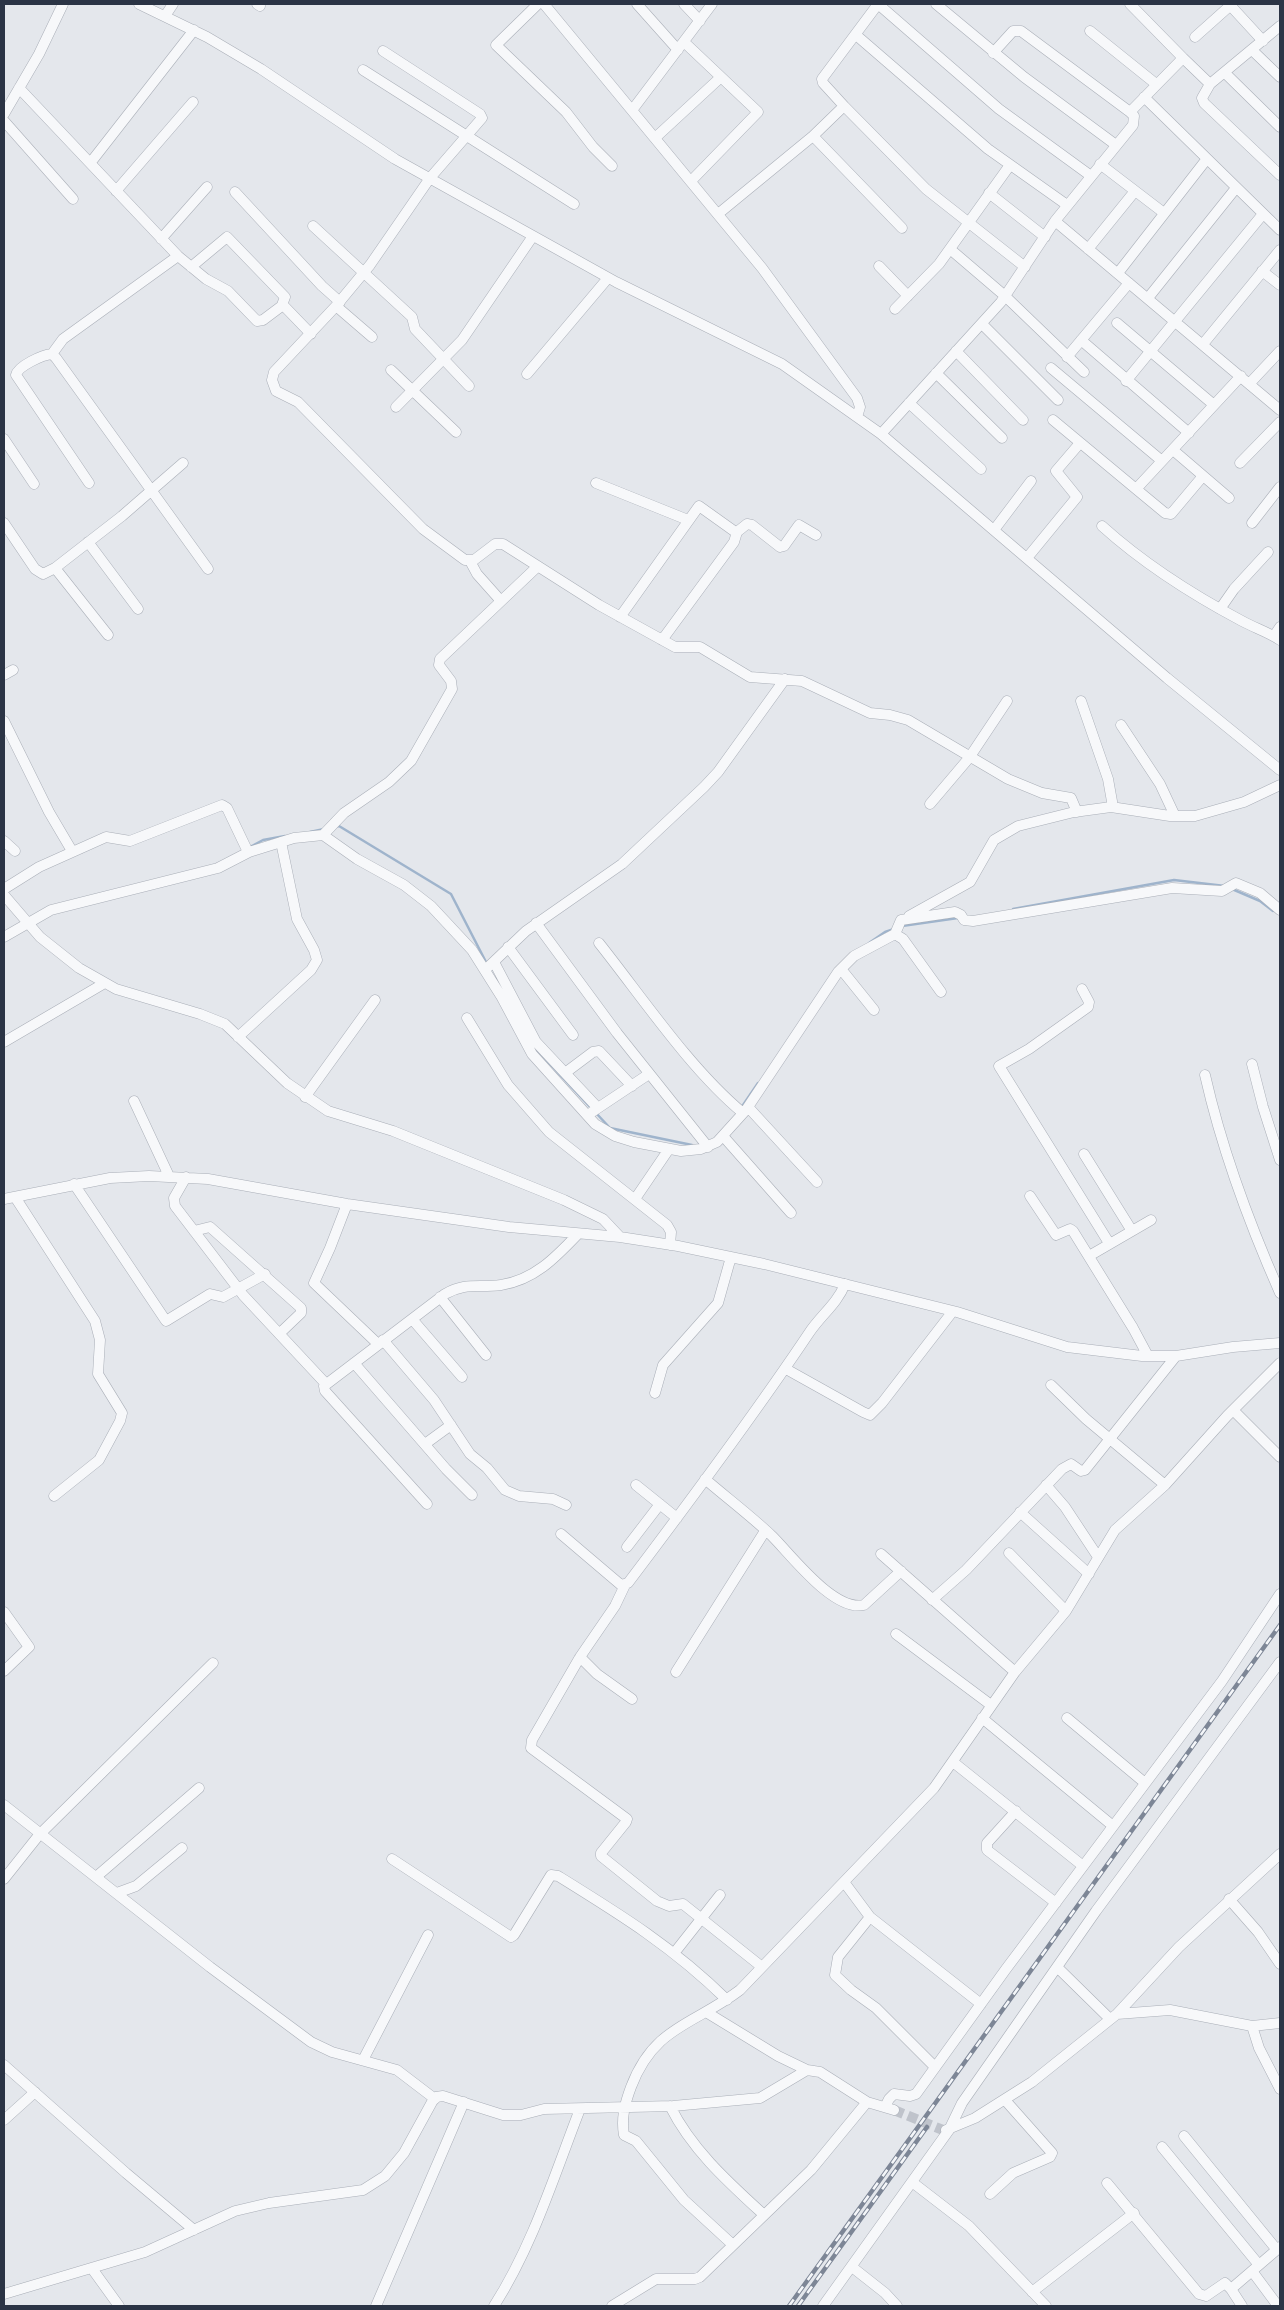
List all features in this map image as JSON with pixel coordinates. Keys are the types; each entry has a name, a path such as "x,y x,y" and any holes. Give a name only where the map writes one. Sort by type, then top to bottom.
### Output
{"street":[{"path":"4,114 63,4"},
{"path":"139,4 194,30 261,69 395,159 608,278 782,364 881,434 1167,678 1280,770"},
{"path":"165,16 173,4"},
{"path":"538,4 496,45 566,112 593,147 612,166"},
{"path":"544,4 633,109 762,268 855,394 860,407 857,417"},
{"path":"637,4 681,46 721,77 758,112 691,181"},
{"path":"684,4 700,21"},
{"path":"633,109 712,4"},
{"path":"1026,267 966,223 926,189 844,106 823,83 822,79 878,4 992,104 1091,176"},
{"path":"936,4 993,53 1116,145"},
{"path":"1130,4 1210,84"},
{"path":"1195,37 1230,4 1263,41"},
{"path":"1280,26 1210,84 1202,98 1204,103 1280,176"},
{"path":"91,162 194,30"},
{"path":"881,434 982,324 1005,296 1055,221 1135,120 1130,112 1021,30 1014,31 993,53"},
{"path":"1090,31 1156,84"},
{"path":"856,35 940,110 1010,165 1067,205"},
{"path":"1252,50 1280,77"},
{"path":"383,51 480,114 480,121 430,178 363,273 338,304 274,372 272,380 276,390 298,402 310,412 430,535 465,560 470,561 477,574 502,601"},
{"path":"1130,112 1183,58"},
{"path":"363,70 574,204"},
{"path":"1225,72 1280,127"},
{"path":"655,138 721,77"},
{"path":"19,88 178,256 191,267 206,279 228,291 258,321 263,320 282,305 285,297 227,237 191,267"},
{"path":"1144,97 1206,160 1280,230"},
{"path":"116,191 193,102"},
{"path":"718,214 813,136 844,106"},
{"path":"4,121 73,198"},
{"path":"813,136 902,228"},
{"path":"1118,273 1206,160"},
{"path":"1100,164 1164,213"},
{"path":"895,309 950,249 966,223 1010,165"},
{"path":"161,239 207,187"},
{"path":"1148,298 1236,188"},
{"path":"1088,248 1135,191"},
{"path":"235,192 338,304 372,337"},
{"path":"989,193 1045,236"},
{"path":"1126,381 1262,214"},
{"path":"1055,221 1280,410"},
{"path":"313,226 412,317 414,329 469,386"},
{"path":"396,407 444,360 472,327 533,236"},
{"path":"950,249 1005,296 1084,372"},
{"path":"1203,344 1280,250"},
{"path":"89,483 16,376 19,369 52,354 63,339 178,256"},
{"path":"879,266 908,296"},
{"path":"1262,271 1280,285"},
{"path":"527,374 608,278"},
{"path":"1067,357 1129,283"},
{"path":"282,305 311,334"},
{"path":"1117,323 1214,405"},
{"path":"982,324 1058,400"},
{"path":"1081,340 1126,381 1189,433"},
{"path":"1250,383 1280,350"},
{"path":"956,351 1023,420"},
{"path":"52,354 208,569"},
{"path":"1051,368 1162,461"},
{"path":"392,370 456,432"},
{"path":"936,373 1002,438"},
{"path":"1136,489 1241,376"},
{"path":"909,403 982,469"},
{"path":"1053,420 1165,513 1171,514 1203,476"},
{"path":"1240,463 1280,422"},
{"path":"4,439 34,484"},
{"path":"1027,558 1077,497 1076,492 1060,478 1056,471 1080,443"},
{"path":"1173,450 1228,498"},
{"path":"4,523 37,572 43,574 55,568 88,542 183,463"},
{"path":"994,530 1031,481"},
{"path":"596,483 688,520"},
{"path":"1252,522 1280,487"},
{"path":"620,617 698,507 701,506 737,532"},
{"path":"662,640 734,542 737,532 749,524 782,547 798,525 816,535"},
{"path":"1102,526 1131,550 1220,609 1277,638 1280,626"},
{"path":"88,542 138,609"},
{"path":"470,561 491,545 498,544 620,617 678,648 700,647 750,676 807,683 870,713 890,715 908,720 969,758 1032,789 1071,798 1077,812"},
{"path":"1220,609 1234,589 1268,552"},
{"path":"4,937 26,921 51,910 218,868 246,849 326,831 344,813 389,782 411,761 452,689 451,681 439,665 440,659 537,567"},
{"path":"55,568 108,635"},
{"path":"489,966 536,923 622,864 704,787 722,766 785,679"},
{"path":"930,804 969,758 1007,701"},
{"path":"1081,701 1108,779 1113,807"},
{"path":"4,721 48,812 72,851"},
{"path":"1121,725 1160,784 1175,816"},
{"path":"326,831 357,859 416,892 489,966 536,1042 565,1074 593,1112 602,1129 615,1136 669,1150 688,1151 706,1145 723,1136 841,969 854,956 970,882 989,847 999,835 1018,826 1077,812 1113,807 1175,816 1195,816 1244,802 1280,785"},
{"path":"4,889 26,873 106,837 130,841 222,806 227,808 246,849"},
{"path":"4,841 16,851"},
{"path":"238,1037 311,970 317,960 314,950 297,919 282,842"},
{"path":"899,928 948,912 962,918 1025,913 1172,888 1227,888 1236,883 1244,885 1267,898 1280,910"},
{"path":"4,895 40,937 102,984 212,1018 225,1024 268,1066 305,1097 340,1116 393,1131 564,1200 603,1219 620,1237"},
{"path":"536,923 649,1074 706,1145"},
{"path":"899,928 903,939 941,992"},
{"path":"599,943 686,1053 817,1182"},
{"path":"508,947 573,1034"},
{"path":"489,966 532,1054 593,1112"},
{"path":"841,969 874,1010"},
{"path":"4,1042 102,984"},
{"path":"1082,989 1089,1002 1088,1007 1029,1049 999,1066 1109,1243"},
{"path":"305,1097 375,1000"},
{"path":"467,1018 508,1085 549,1132 670,1228 670,1245"},
{"path":"565,1074 593,1052 599,1051 632,1086"},
{"path":"1252,1064 1262,1107 1280,1160"},
{"path":"593,1112 649,1074"},
{"path":"1206,1076 1222,1142 1255,1234 1280,1293"},
{"path":"134,1101 169,1176"},
{"path":"723,1136 791,1213"},
{"path":"635,1199 669,1150"},
{"path":"1084,1154 1132,1231"},
{"path":"4,1199 74,1184 136,1176 186,1177 231,1183 347,1204 577,1235 620,1237 670,1245 731,1257 953,1311 1055,1344 1148,1356 1176,1356 1233,1347 1280,1343"},
{"path":"186,1177 174,1201 194,1231 239,1290 326,1384"},
{"path":"74,1184 166,1321 210,1294 222,1298 265,1274"},
{"path":"1030,1196 1056,1235 1072,1230 1148,1356"},
{"path":"15,1197 95,1321 100,1340 98,1374 122,1413 98,1460 54,1496"},
{"path":"347,1204 314,1284 380,1342 426,1390 470,1454 487,1468 505,1490 519,1496 553,1499 566,1505"},
{"path":"1089,1256 1151,1220"},
{"path":"194,1231 210,1228 265,1274 302,1310 280,1334"},
{"path":"427,1504 323,1388 440,1297 463,1286 502,1285 535,1274 577,1235"},
{"path":"655,1393 662,1365 718,1302 731,1257"},
{"path":"762,1967 683,1904 669,1906 657,1901 601,1856 627,1819 531,1748 532,1740 580,1657 615,1606 625,1585 678,1518 786,1369 813,1327 838,1300 846,1284"},
{"path":"440,1297 486,1355"},
{"path":"786,1369 870,1415 882,1403 953,1311"},
{"path":"412,1319 462,1377"},
{"path":"932,1600 966,1570 1046,1485 1071,1464 1079,1470 1084,1470 1176,1356"},
{"path":"354,1363 472,1495"},
{"path":"733,2245 684,2200 636,2141 624,2136 624,2108 636,2075 649,2052 684,2023 726,2000 762,1967 934,1788 1015,1672 1066,1611 1098,1556 1120,1525 1164,1485 1233,1410 1280,1363"},
{"path":"1052,1385 1086,1419 1164,1485"},
{"path":"1233,1410 1280,1457"},
{"path":"425,1444 451,1425"},
{"path":"705,1479 765,1531 826,1591 855,1606 864,1606 901,1571"},
{"path":"1046,1485 1065,1507 1098,1556"},
{"path":"636,1486 678,1518"},
{"path":"627,1546 660,1504"},
{"path":"1020,1512 1088,1574"},
{"path":"676,1672 765,1531"},
{"path":"561,1534 621,1585 625,1585"},
{"path":"1009,1553 1066,1611"},
{"path":"881,1554 1015,1672"},
{"path":"706,2012 750,2041 807,2070 820,2072 867,2102 890,2109 889,2099 894,2094 910,2096 916,2094 1222,1680 1280,1594"},
{"path":"4,1612 29,1647 4,1671"},
{"path":"896,1634 991,1705"},
{"path":"580,1657 597,1674 632,1699"},
{"path":"823,2306 912,2182 962,2103 1057,1967 1280,1662"},
{"path":"4,1879 39,1835 213,1663"},
{"path":"982,1718 1113,1826"},
{"path":"1067,1718 1145,1784"},
{"path":"953,1762 1083,1866"},
{"path":"96,1877 199,1788"},
{"path":"4,1805 39,1835 311,2042 332,2052 397,2070 435,2099"},
{"path":"1016,1811 987,1843 987,1850 1056,1903"},
{"path":"116,1893 136,1886 182,1848"},
{"path":"946,2130 975,2118 1032,2082 1114,2016 1178,1947 1280,1854"},
{"path":"392,1859 509,1937 514,1935 540,1891 551,1875 554,1874 675,1952 726,2000"},
{"path":"844,1882 870,1917 981,2004"},
{"path":"675,1952 720,1895"},
{"path":"1229,1899 1258,1932 1280,1964"},
{"path":"870,1917 838,1957 835,1975 851,1990 876,2008 935,2067"},
{"path":"363,2060 428,1935"},
{"path":"1057,1967 1114,2016 1170,2010 1252,2026 1280,2023"},
{"path":"1252,2026 1259,2048 1280,2089"},
{"path":"4,2065 126,2173 194,2230"},
{"path":"4,2294 93,2270 145,2252 248,2207 363,2190 378,2182 404,2153 435,2099 443,2096 503,2115 521,2115 544,2109 670,2106 760,2098 807,2070"},
{"path":"4,2120 35,2092"},
{"path":"990,2194 1013,2173 1050,2157 1052,2153 1004,2100"},
{"path":"376,2306 464,2102"},
{"path":"612,2306 656,2279 695,2279 811,2170 867,2102"},
{"path":"670,2106 680,2126 700,2152 764,2215"},
{"path":"494,2306 510,2281 533,2234 580,2109"},
{"path":"1184,2136 1279,2248 1231,2289"},
{"path":"1162,2147 1255,2268 1278,2306"},
{"path":"912,2182 969,2226 1046,2306"},
{"path":"1107,2183 1202,2296 1206,2296 1225,2283 1242,2306"},
{"path":"1032,2292 1134,2213"},
{"path":"852,2267 885,2293 897,2306"},
{"path":"93,2270 119,2306"}],"waterway":[{"path":"334,827 339,826 451,894 487,964"},
{"path":"310,832 324,829"},
{"path":"250,847 263,840 285,836"},
{"path":"1013,909 1174,880 1225,886"},
{"path":"1232,889 1260,901 1273,911"},
{"path":"902,926 958,918"},
{"path":"869,943 885,932 894,929"},
{"path":"536,1049 592,1109"},
{"path":"741,1108 758,1083"},
{"path":"596,1113 610,1128 692,1145"}],"tunnel":[{"path":"894,2110 943,2130"}],"railway":[{"path":"789,2306 1280,1625"},
{"path":"798,2306 927,2127"}]}
